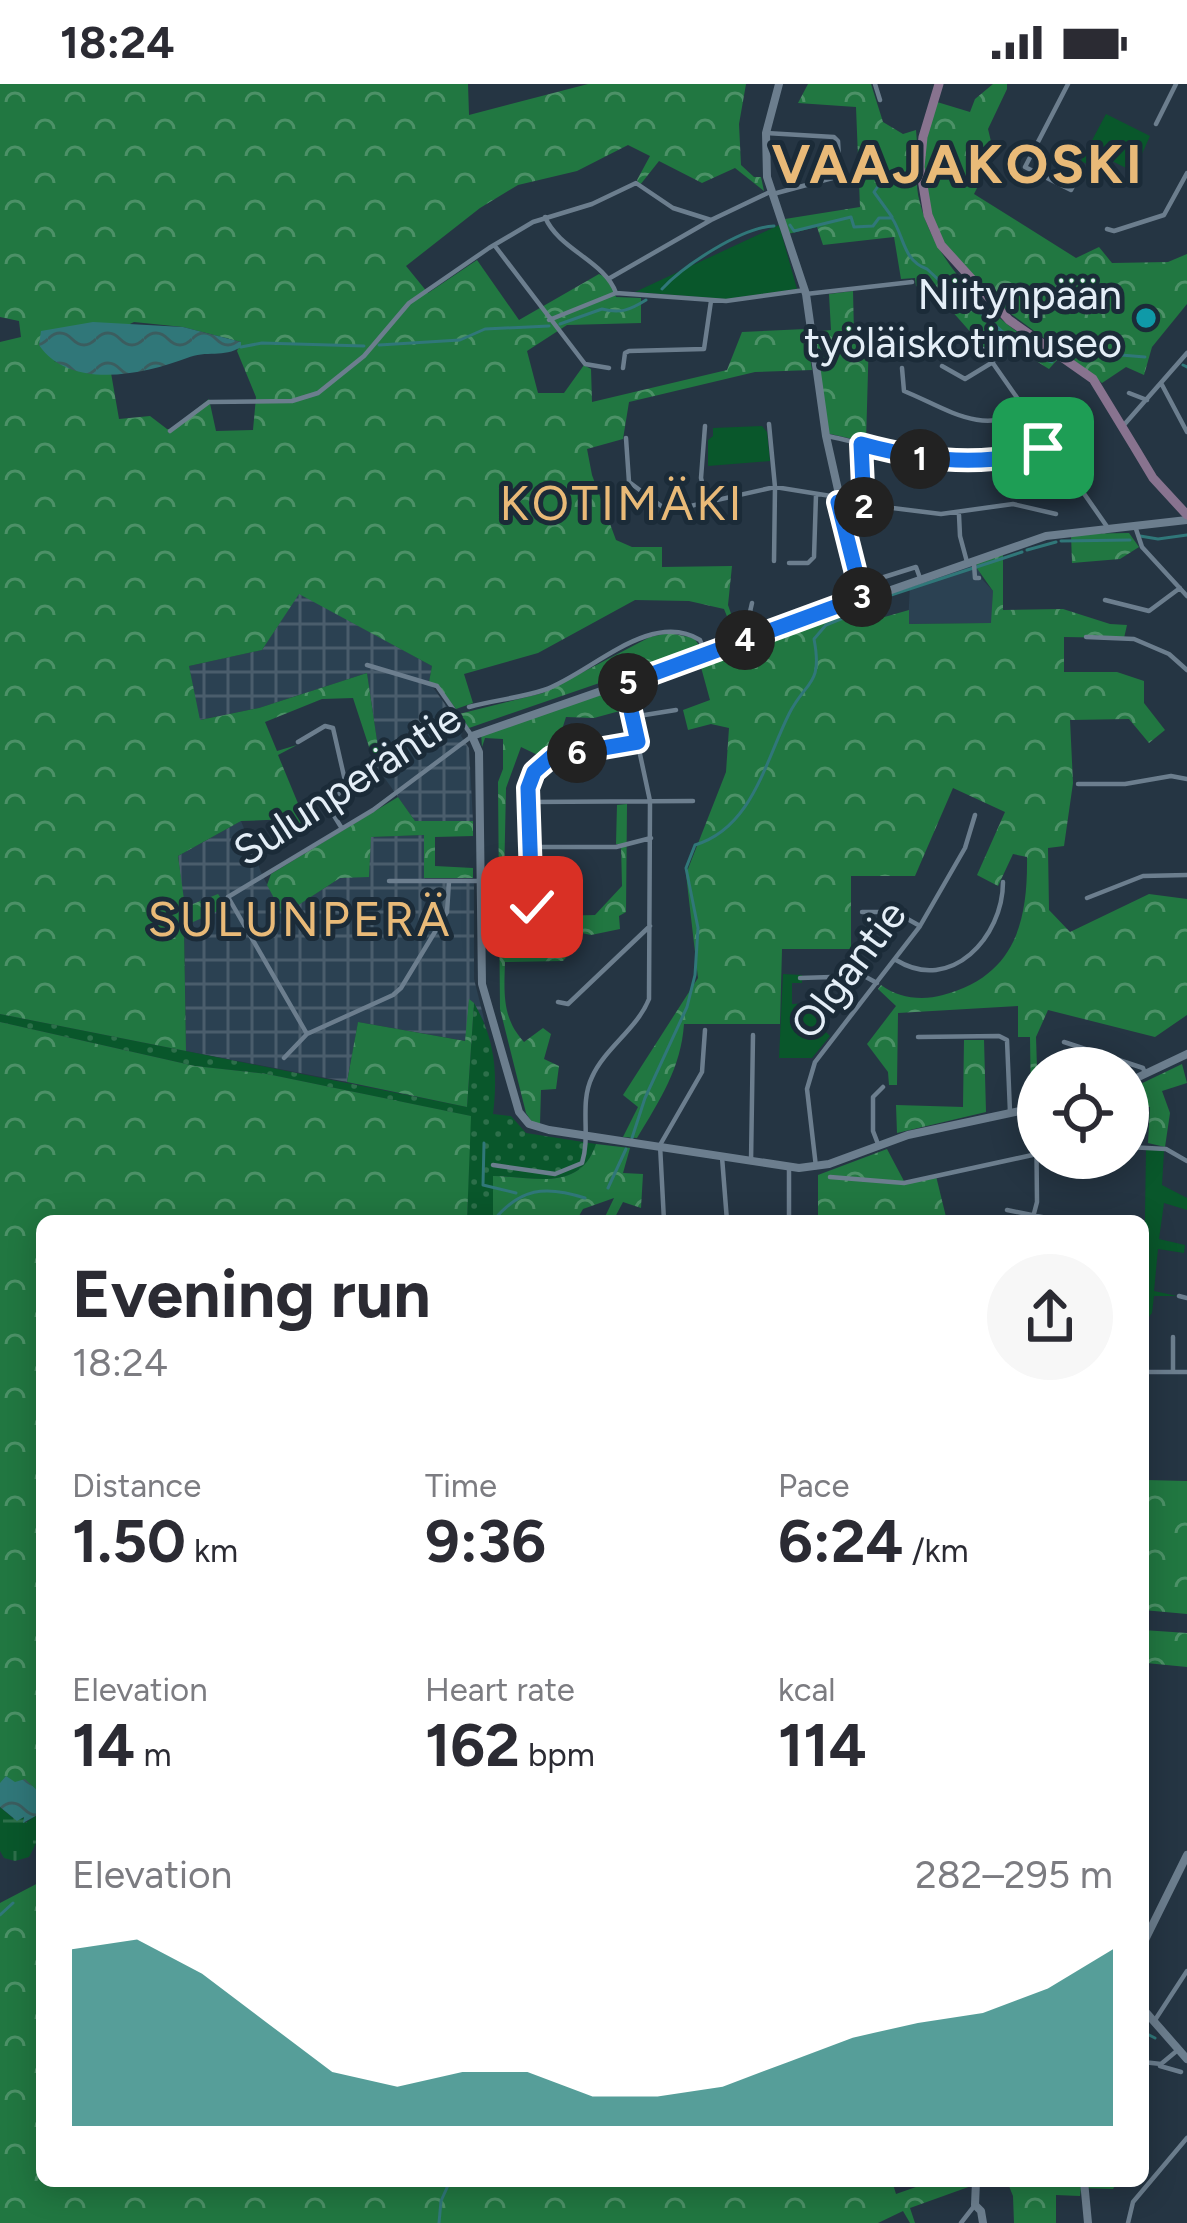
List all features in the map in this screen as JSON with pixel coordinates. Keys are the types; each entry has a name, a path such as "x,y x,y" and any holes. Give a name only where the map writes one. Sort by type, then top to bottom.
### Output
{"main road":[{"path":"939,84 922,137 920,167 928,215 941,245 1010,320 1093,379 1152,474 1187,515"}],"street":[{"path":"779,84 766,133 766,165 806,292 826,436 862,597"},
{"path":"875,84 880,100"},
{"path":"1068,84 1025,167 1071,190 1082,168"},
{"path":"1156,124 1176,84"},
{"path":"610,278 711,220 772,193 840,176 834,137 766,133"},
{"path":"1106,230 1164,215 1187,173"},
{"path":"170,431 208,402 292,400 318,392 354,365 409,303 545,217 592,204 635,184 673,208 711,220"},
{"path":"545,217 561,240 610,278 616,293"},
{"path":"495,245 585,364 609,368"},
{"path":"549,320 616,293 711,301 912,282"},
{"path":"623,368 629,351 704,349 711,301"},
{"path":"983,349 1108,528"},
{"path":"1123,427 1187,353"},
{"path":"943,366 965,380 993,362"},
{"path":"902,368 904,391 969,419 1002,422 1026,408"},
{"path":"1161,383 1187,432"},
{"path":"1130,392 1147,400"},
{"path":"1178,412 1187,408"},
{"path":"1040,428 1070,417"},
{"path":"769,424 776,487 774,561"},
{"path":"705,426 701,478 707,501"},
{"path":"826,436 922,459 1010,458 1051,443"},
{"path":"626,438 628,480 663,509 676,511 776,487 864,508 959,513 1013,504 1057,514"},
{"path":"861,444 864,508"},
{"path":"789,563 808,563 814,557 816,495"},
{"path":"959,513 960,536 974,568"},
{"name":"Sulunperäntie","path":"307,1034 228,897 342,829 480,730 625,684 862,597 920,578 974,568 1046,536 1187,515"},
{"path":"1135,526 1142,547 1187,596"},
{"path":"881,578 916,567 920,578"},
{"path":"1105,600 1149,610 1180,588"},
{"path":"751,638 747,626 752,603"},
{"path":"469,707 564,682 648,635 683,632 700,640 706,655"},
{"path":"1086,637 1134,639 1169,654 1187,670"},
{"path":"367,665 437,686 479,752 482,984 519,1112 535,1126 789,1168 816,1167 878,1144 1017,1111"},
{"path":"493,1165 550,1174 582,1163 586,1101 594,1072 644,1012 649,999 650,802 625,684"},
{"path":"632,717 676,710"},
{"path":"342,829 328,802 403,740 455,712"},
{"path":"298,742 325,726 333,728 346,785"},
{"path":"532,907 528,802 534,772 542,761 638,742"},
{"path":"1078,784 1187,778"},
{"path":"528,802 693,801"},
{"name":"Olgantie","path":"816,1167 808,1104 811,1070 920,926 964,848 975,815"},
{"path":"529,847 616,847 651,838"},
{"path":"1088,898 1143,876 1187,875"},
{"path":"389,880 480,881"},
{"path":"284,1058 307,1034 401,988 441,926 449,902 449,880"},
{"path":"896,960 930,971 965,961 994,918 1003,881"},
{"path":"862,912 886,910 920,926"},
{"path":"558,1002 568,1004 650,926"},
{"path":"800,978 864,976 878,984"},
{"path":"664,1215 661,1145 702,1072 705,1030"},
{"path":"751,1162 753,1035"},
{"path":"918,1037 999,1036 1007,1040 1010,1112"},
{"path":"1064,1042 1079,1047"},
{"path":"1149,1071 1187,1054"},
{"path":"878,1144 873,1097 884,1087"},
{"path":"1149,1148 1166,1149 1187,1161"},
{"path":"722,1156 727,1215"},
{"path":"830,1177 904,1183 1017,1158"},
{"path":"789,1168 789,1215"},
{"path":"1034,1215 1036,1179"},
{"path":"1007,1210 1024,1215"},
{"path":"1173,1337 1173,1372"},
{"path":"1149,1372 1187,1372"},
{"path":"1149,1932 1187,1855"},
{"path":"1155,2020 1187,1971"},
{"path":"1149,2014 1187,2059"},
{"path":"1155,2065 1179,2049"},
{"path":"1149,2064 1181,2072"},
{"path":"1149,2185 1187,2138"},
{"path":"961,2223 975,2205 976,2187"},
{"path":"1084,2187 1088,2223"},
{"path":"1128,2223 1133,2202 1147,2187"},
{"path":"975,2205 983,2223"}],"shaded area":[{"path":"977,563 993,591 992,623 908,624 910,585"},
{"path":"299,593 432,666 429,682 463,729 461,736 469,748 473,821 415,821 374,763 379,754 367,673 259,708 199,720 189,666 262,650"},
{"path":"241,821 284,914 340,878 371,837 425,835 425,882 474,883 474,979 485,1023 469,1001 466,1041 358,1022 347,1082 186,1051 184,907 178,856"}],"green space":[{"path":"0,84 468,84 469,115 588,84 746,84 739,124 741,165 754,177 761,177 764,191 735,168 702,183 659,161 640,185 637,180 650,156 628,145 577,171 518,185 480,208 406,266 428,293 477,260 519,320 599,274 609,279 616,297 641,298 641,323 567,325 527,351 538,393 564,393 584,365 591,369 592,402 727,370 742,332 806,329 812,370 755,372 629,402 623,439 587,449 616,540 632,547 662,547 662,567 732,566 728,605 735,636 724,609 689,601 635,600 538,653 464,674 473,703 456,709 437,684 429,682 432,666 299,594 262,650 189,666 200,720 259,708 367,673 379,754 373,759 353,698 322,699 265,722 277,751 297,745 278,755 302,813 315,825 305,833 291,819 241,821 178,856 185,907 218,894 227,907 184,926 186,1051 0,1014 0,342 21,337 19,321 0,317","holes":["134,322 183,327 241,342 237,351 256,397 253,430 216,431 209,399 172,429 150,416 119,419 111,373 87,373 54,361"]},
{"path":"808,84 871,84 883,122 903,134 916,130 918,194 941,252 994,313 1058,359 1049,369 1013,351 989,353 943,301 916,286 915,278 901,279 894,237 823,245 817,227 788,234 785,219 860,207 856,107 798,103"},
{"path":"993,84 1007,84 1007,89 988,129 994,154 974,194 1076,258 1099,247 1112,263 1168,262 1187,254 1187,304 1152,347 1144,375 1126,367 1102,383 982,290 938,233 926,198 922,156 937,102 970,112 975,99"},
{"path":"1106,114 1150,136 1134,172 1096,153 1089,165 1081,161"},
{"path":"779,225 797,289 726,299 635,292"},
{"path":"853,291 854,334 869,335 866,442 826,433 813,332 831,330 829,294"},
{"path":"762,426 770,461 708,466 713,428"},
{"path":"1129,533 1139,547 1120,559 1072,563 1071,534"},
{"path":"1003,554 1003,610 1063,609 1127,625 1124,638 1064,637 1064,672 1117,672 1144,681 1144,703 1165,730 1149,743 1129,719 1070,720 1073,783 1064,846 1048,848 1049,910 1070,932 1149,894 1187,899 1187,1015 1155,1037 1048,1010 1036,1047 1030,1047 1030,1037 1018,1037 1018,1006 898,1013 897,1085 889,1085 888,1072 867,1044 896,1006 878,989 881,985 903,995 927,998 967,986 1001,961 1020,925 1027,857 1013,854 998,886 977,875 1005,812 953,788 915,876 851,876 851,949 782,949 780,1024 684,1024 679,1055 661,1097 637,1138 623,1137 638,1107 623,1095 698,978 686,874 726,772 729,728 711,724 688,730 683,710 710,700 699,660 876,597 881,618 909,610 909,624 991,623 993,591 977,563"},
{"path":"669,633 694,638 701,648 469,728 459,714 543,693 650,637"},
{"path":"619,689 627,709 594,718 566,717 554,754 544,758 521,747 506,788 503,927 556,916 595,915 622,886 617,805 627,804 626,912 619,916 620,929 591,935 577,932 575,947 563,961 505,962 505,995 512,1024 524,1042 543,1028 551,1034 544,1059 559,1066 556,1089 541,1090 540,1124 526,1113 500,1009 498,782 503,739 485,738 482,747 481,733"},
{"path":"398,797 415,821 473,821 473,836 435,837 435,866 473,868 473,878 424,878 424,835 371,837 369,877 340,878 283,915 267,885 271,874"},
{"path":"783,974 802,975 802,983 792,983 792,1004 835,1002 816,1023 830,1036 812,1058 779,1058"},
{"path":"469,999 474,1003 467,1107 347,1082 358,1022 465,1041"},
{"path":"474,1003 493,1057 493,1114 511,1116 526,1133 596,1144 589,1159 568,1175 541,1179 494,1176 493,1215 467,1215 470,1116 267,1074 195,1066 0,1022 0,1014 467,1107"},
{"path":"0,1022 195,1066 267,1074 471,1116 467,1215 36,1215 36,1793 0,1783"},
{"path":"964,1040 984,1040 986,1112 897,1133 896,1105 963,1107"},
{"path":"1182,1064 1187,1083 1162,1091 1170,1113 1165,1147 1149,1143 1149,1080"},
{"path":"596,1144 630,1148 623,1173 643,1174 641,1208 623,1202 616,1215 606,1215 614,1198 583,1209 580,1215 493,1215 493,1176 555,1178 579,1169"},
{"path":"1149,1148 1164,1151 1162,1185 1187,1198 1187,1210 1164,1203 1159,1239 1185,1245 1184,1253 1158,1249 1154,1291 1177,1296 1154,1296 1149,1317 1149,1215 1145,1215"},
{"path":"887,1149 905,1183 936,1176 946,1215 818,1215 818,1175"},
{"path":"1149,1480 1187,1481 1187,1614 1149,1611"},
{"path":"1149,1630 1187,1633 1187,1667 1149,1663"},
{"path":"0,1807 13,1818 25,1818 25,1823 36,1816 36,1844 29,1857 15,1861 4,1858"},
{"path":"36,1884 36,2187 894,2187 896,2194 916,2187 968,2187 910,2208 915,2223 903,2211 878,2223 0,2223 0,1903"},
{"path":"1009,2187 1114,2187 1081,2188 1080,2196 1056,2195 1056,2223 1014,2223"}],"water":[{"path":"93,322 183,327 241,342 241,347 109,375 69,369 39,345 41,331"},
{"path":"6,1776 15,1782 25,1779 36,1789 36,1816 23,1823 24,1817 17,1821 0,1807 0,1783"}],"waterway":[{"path":"873,162 879,185 874,192 892,217"},
{"path":"790,225 794,231 851,217 854,227 873,226 879,218 892,218 913,260 970,309 1021,342"},
{"path":"662,289 714,249 774,226"},
{"path":"560,324 602,309 625,310 646,300"},
{"path":"379,345 460,340 485,329 549,326"},
{"path":"241,347 262,343 364,346"},
{"path":"1073,351 1145,357"},
{"path":"1036,356 1052,362"},
{"path":"1183,365 1187,367"},
{"path":"1140,536 1187,535"},
{"path":"1061,541 1130,540"},
{"path":"1027,550 1056,542"},
{"path":"632,1138 687,1007 695,975 698,928 686,868 695,845 730,824 754,791 789,714 815,674 814,639 826,625 891,595 1022,552"},
{"path":"484,1143 483,1185 516,1193"},
{"path":"608,1188 626,1149"},
{"path":"498,1215 534,1192 558,1191 585,1198"},
{"path":"0,1915 13,1903"},
{"path":"1149,2035 1155,2038"},
{"path":"439,2223 447,2187"}],"place":[{"name":"Niitynpään työläiskotimuseo","path":"1146,318"}],"district":[{"name":"VAAJAKOSKI","path":"958,164"},
{"name":"KOTIMÄKI","path":"622,503"},
{"name":"SULUNPERÄ","path":"300,919"}],"route":[{"path":"532,907 528,788 542,761 638,742 625,684 862,597 838,502 864,508 861,444 922,459 1010,458 1043,448"}]}
